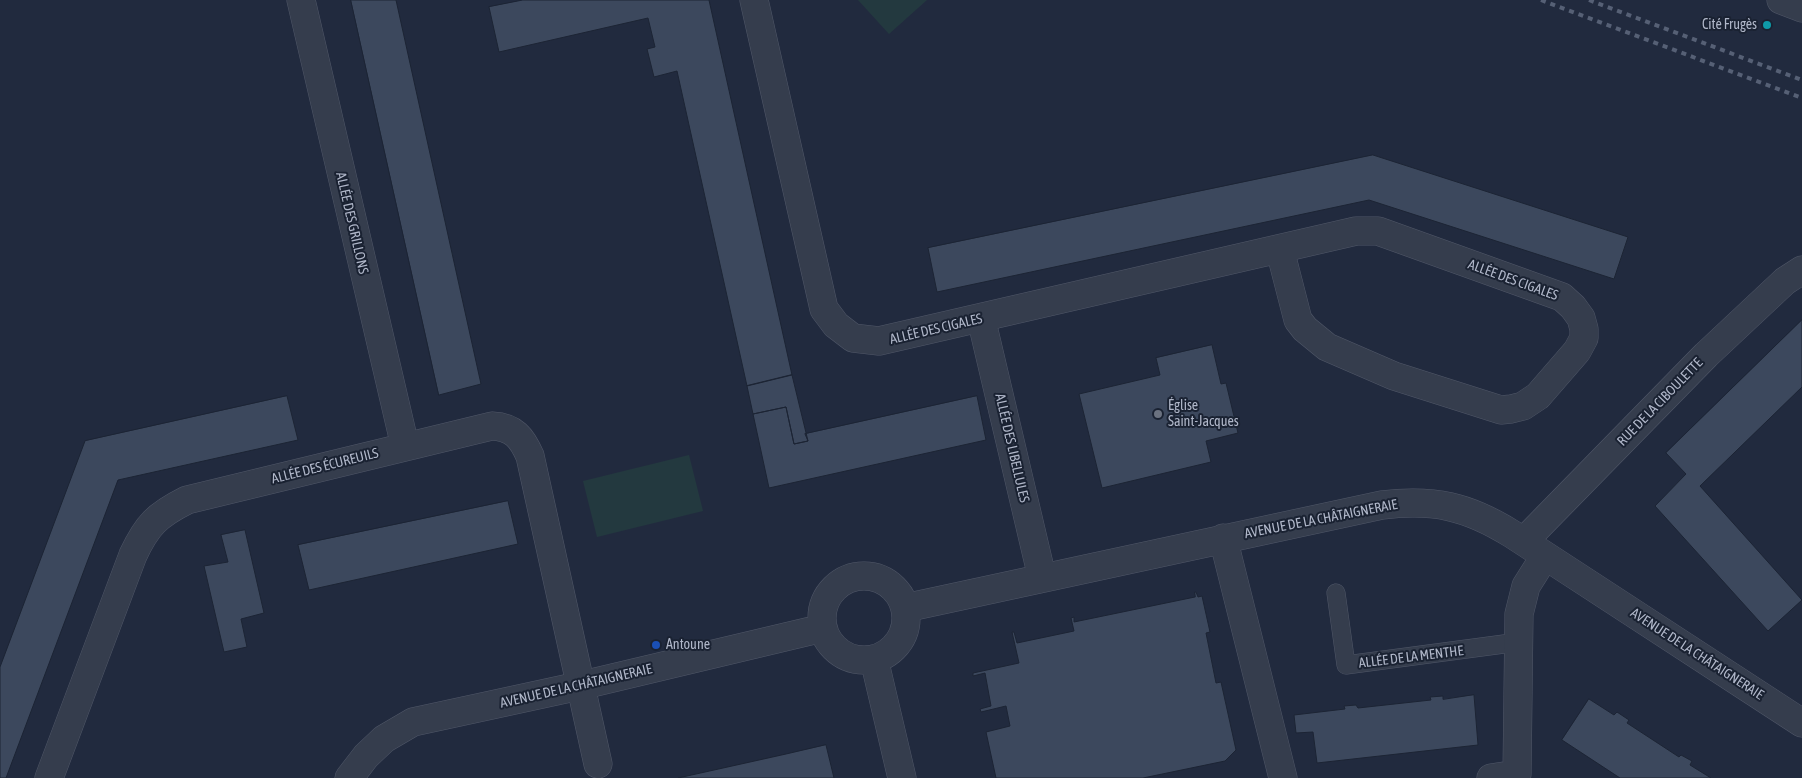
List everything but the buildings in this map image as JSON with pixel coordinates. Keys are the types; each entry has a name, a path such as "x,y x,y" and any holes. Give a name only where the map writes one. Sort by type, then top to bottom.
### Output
{"street":[{"name":"ALLÉE DES GRILLONS","path":"301,0 405,446"},
{"name":"ALLÉE DES CIGALES","path":"754,0 824,309 836,325 853,338 879,342 1356,231 1378,231 1562,297 1581,318 1584,338 1577,351 1538,396 1523,406 1501,410 1394,376 1327,347 1305,329 1298,320 1280,250"},
{"path":"1781,0 1802,8"},
{"name":"RUE DE LA CIBOULETTE","path":"1535,548 1706,355 1785,280 1802,270"},
{"name":"ALLÉE DES LIBELLULES","path":"981,318 1042,577"},
{"name":"ALLÉE DES ÉCUREUILS","path":"49,778 133,555 141,538 153,522 167,510 187,500 492,426 504,427 516,434 525,445 530,456 598,764"},
{"name":"AVENUE DE LA CHÂTAIGNERAIE","path":"904,608 1382,505 1410,502 1438,504 1464,510 1489,520 1799,715"},
{"path":"1223,538 1283,778"},
{"path":"1490,778 1520,776 1519,614 1535,548"},
{"path":"867,576 885,582 900,596 904,608 906,619 900,640 884,655 874,659 863,660 842,654 827,638 823,628 822,615 825,602 832,591 842,582 854,577 867,576"},
{"name":"AVENUE DE LA CHÂTAIGNERAIE","path":"349,778 366,756 384,739 414,722 580,686 823,628"},
{"path":"874,659 902,778"}],"lane":[{"name":"ALLÉE DE LA MENTHE","path":"1336,593 1346,665 1519,642"}],"green space":[{"path":"858,0 927,0 889,34"},
{"path":"689,455 703,511 597,537 583,481"}],"railway":[{"path":"1541,0 1802,98"},
{"path":"1589,0 1802,80"}],"place":[{"name":"Cité Frugès","path":"1767,25"},
{"name":"Église Saint-Jacques","path":"1158,414"},
{"name":"Antoune","path":"656,645"}]}
